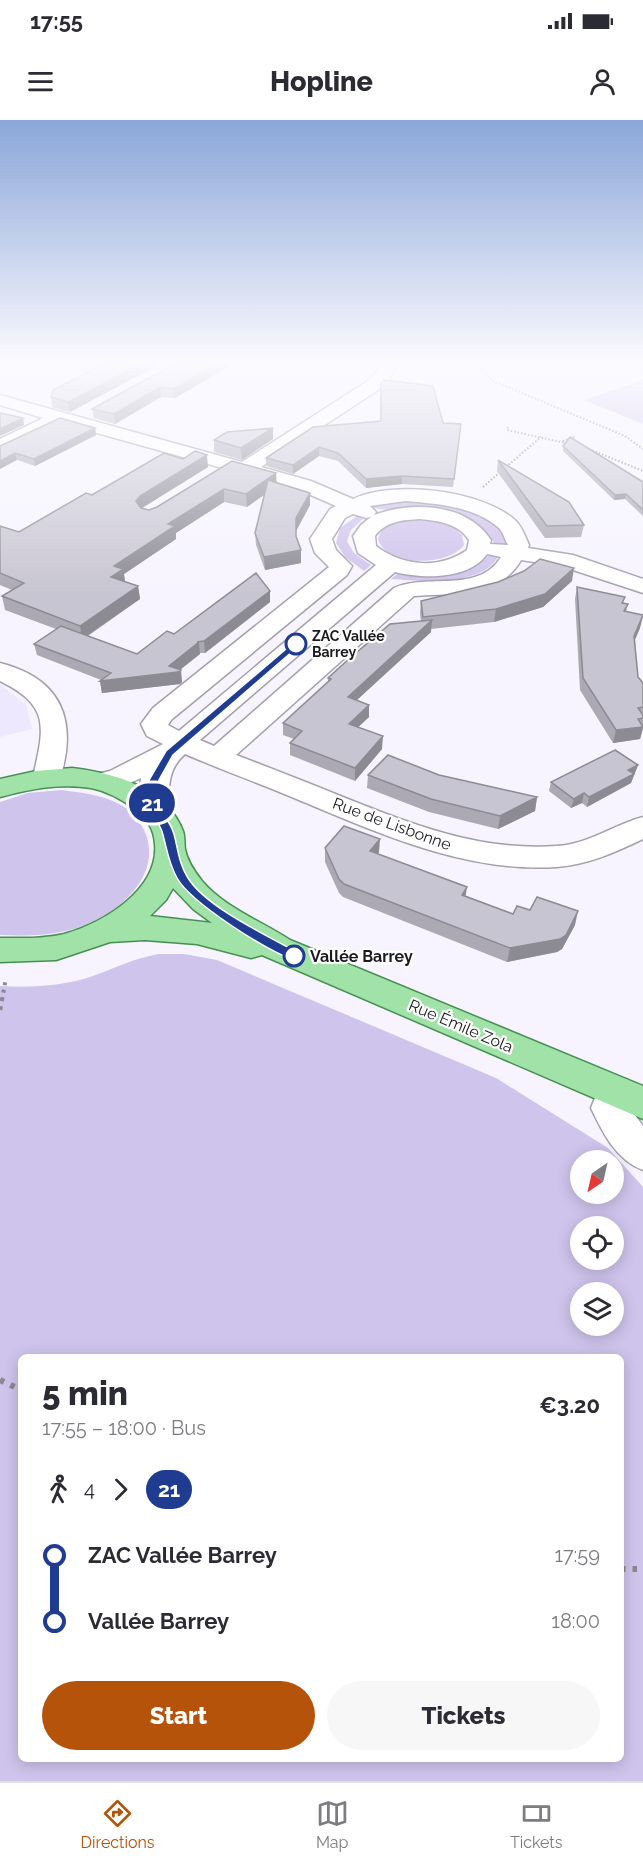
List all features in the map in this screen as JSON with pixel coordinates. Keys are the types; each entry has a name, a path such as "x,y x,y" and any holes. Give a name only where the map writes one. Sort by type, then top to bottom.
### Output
{"main road":[{"path":"0,788 20,781 47,777 76,777 103,781 130,793 152,807"},
{"name":"Rue Émile Zola","path":"152,807 169,834 170,850 183,878 194,893 216,910 279,949 629,1097"},
{"path":"3,962 30,950 62,946 106,930 142,905 158,886 168,866 170,850"},
{"name":"Rue Émile Zola","path":"106,930 144,926 189,929 254,946 279,949"}],"street":[{"path":"147,441 304,485 381,520"},
{"path":"209,476 238,466 281,441"},
{"path":"218,757 410,588 453,588 485,579 508,566 516,552 517,540 506,524 485,510 440,497 405,496 373,500 353,506 336,515 323,531 322,548 341,566 310,595 376,617"},
{"path":"420,513 448,517 470,527 477,533 480,547 472,557 447,567 424,569 392,564 372,554 364,542 367,530 381,520 420,513"},
{"path":"480,547 582,565 643,586"},
{"path":"103,781 118,778 176,748 392,564"},
{"name":"Rue de Lisbonne","path":"310,595 156,719 154,724 156,730 176,748 218,757 437,843 497,854 538,858 563,856 617,841 643,827"},
{"path":"0,671 32,687 51,708 55,720 55,739 47,777"},
{"path":"152,807 154,780 176,748"},
{"path":"629,1097 610,1108 621,1128 643,1153"}],"path":[{"path":"478,491 537,441"},
{"path":"557,441 578,446"},
{"path":"586,448 612,458 625,467 643,471"},
{"path":"0,1010 3,962"},
{"path":"0,1380 18,1389"},
{"path":"624,1569 643,1569"}],"shaded area":[{"path":"405,501 431,502 476,513 498,528 504,539 509,540 507,546 495,544 478,525 468,518 447,510 409,507 385,510 368,506"},
{"path":"357,516 363,519 351,530 347,541 354,553 371,565 364,571 345,557 336,543 340,528"},
{"path":"420,519 450,525 462,535 464,545 445,557 418,561 393,555 383,548 378,539 384,528 407,520"},
{"path":"488,556 498,557 490,567 465,578 434,581 391,579 398,573 434,575 456,572"},
{"path":"0,684 26,705 32,729 0,737"},
{"path":"61,790 105,798 123,806 134,815 144,830 149,847 148,863 142,879 119,905 89,923 73,929 46,934 0,935 0,802 28,793"},
{"path":"159,954 184,954 217,960 496,1078 608,1148 610,1150 570,1150 570,1204 624,1204 624,1166 643,1187 643,1781 0,1781 0,986 24,987 59,984 93,976"}],"building":[{"path":"12,441 70,441 34,459 15,453 0,461 0,446"},
{"path":"216,441 253,441 241,448"},
{"path":"293,441 459,441 454,479 402,476 366,479 338,453 319,447 293,465 266,458"},
{"path":"567,441 576,441 643,482 643,510 626,494 615,495 563,446"},
{"path":"195,451 207,455 140,496 136,501 141,508 149,510 157,507 232,461 276,473 246,494 224,489 168,524 175,526 114,566 123,569 111,577 138,586 80,626 2,596 24,583 0,573 0,526 19,532 86,493 92,495 164,453 183,459"},
{"path":"498,460 569,502 584,525 547,526"},
{"path":"268,480 310,493 296,518 296,536 301,550 264,557 255,533"},
{"path":"540,559 574,568 545,594 496,609 423,617 421,601 498,582 524,571"},
{"path":"256,573 270,591 204,641 197,642 199,642 169,666 181,670 178,672 100,681 111,673 34,644 61,626 137,654 167,631 174,634"},
{"path":"577,587 625,597 622,603 628,604 624,611 643,615 634,636 638,677 643,683 643,707 638,708 643,718 638,719 643,727 616,730 583,678"},
{"path":"432,620 348,697 369,705 349,724 383,736 355,768 290,743 302,731 283,723 331,679 328,678 350,658 390,624"},
{"path":"615,750 638,765 628,770 634,774 589,797 584,793 574,799 551,782"},
{"path":"388,755 439,775 537,797 500,816 431,799 368,775"},
{"path":"344,826 380,839 370,851 467,887 462,895 513,914 517,906 530,910 537,897 578,911 566,935 560,939 510,948 344,884 339,879 325,848"}],"bus line":[{"name":"21","path":"294,956 234,922 194,893 183,878 170,850 169,834 152,807 154,780 169,753 296,644"}],"place":[{"name":"ZAC Vallée Barrey","path":"296,644"},
{"name":"Vallée Barrey","path":"294,956"}]}
